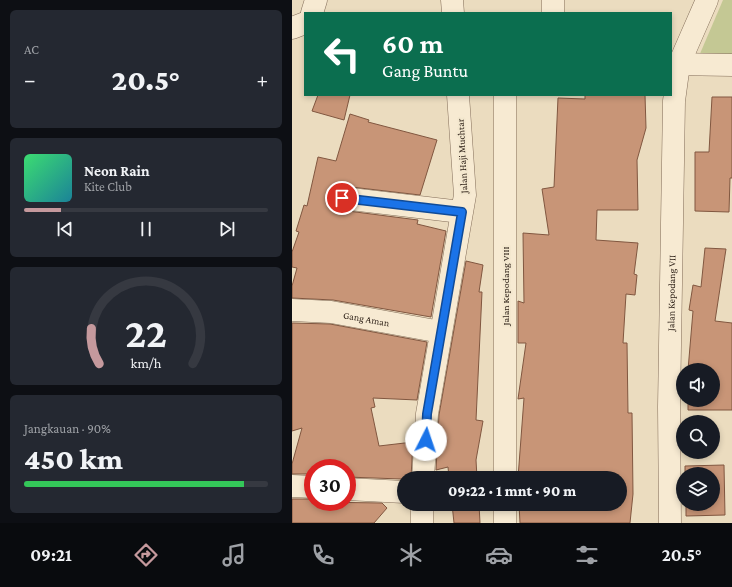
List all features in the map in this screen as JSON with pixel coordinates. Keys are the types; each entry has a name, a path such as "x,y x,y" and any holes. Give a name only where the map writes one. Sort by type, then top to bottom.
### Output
{"street":[{"path":"309,12 316,0"},
{"path":"452,0 453,12"},
{"path":"553,0 553,12"},
{"name":"Jalan Kepodang VII","path":"670,523 669,407 675,64 707,0"},
{"path":"675,64 732,65"},
{"name":"Jalan Haji Muchtar","path":"423,471 427,414 465,194 458,96"},
{"name":"Jalan Kepodang VIII","path":"505,96 505,471"},
{"path":"342,198 462,212"},
{"name":"Gang Aman","path":"292,310 331,312 441,332"},
{"path":"292,486 304,487"},
{"path":"356,489 397,492"},
{"path":"422,511 422,523"},
{"path":"505,511 505,523"}],"green space":[{"path":"723,0 732,0 732,56 699,56"}],"building":[{"path":"318,96 350,96 344,120 312,111"},
{"path":"585,96 645,96 646,128 637,160 638,210 597,210 596,240 638,243 634,274 637,275 635,295 626,294 623,343 627,343 628,413 632,413 633,494 630,523 520,523 519,511 627,511 627,471 519,471 524,398 518,399 526,343 518,343 518,301 524,303 523,233 549,235 542,189 554,187 558,98 585,99"},
{"path":"712,97 732,97 732,178 730,178 729,212 695,211 695,152 709,152"},
{"path":"350,114 369,120 368,122 437,140 420,195 337,186 332,190 330,197 334,208 340,210 418,220 417,224 446,231 431,317 333,300 292,298 292,286 297,268 292,267 292,252 299,232 296,231 304,205 307,206 318,157 336,161"},
{"path":"705,248 726,249 715,321 732,323 732,410 688,410 688,407 720,407 720,363 689,363 693,311 689,310 693,285 701,287"},
{"path":"466,261 483,265 479,292 482,292 476,420 483,421 476,460 477,471 448,471 448,467 436,470 439,415"},
{"path":"292,323 330,324 427,342 417,400 373,398 375,407 371,408 379,446 413,442 411,471 397,471 397,479 356,477 356,459 304,459 304,474 292,474 292,464 302,428 292,431"},
{"path":"724,465 725,515 686,516 686,511 720,511 720,467 685,466"},
{"path":"292,499 304,499 304,511 356,511 356,503 382,503 387,508 374,523 292,523"},
{"path":"453,511 479,511 480,523 454,523"}],"route":[{"path":"342,198 462,212 427,414 426,440"}]}
